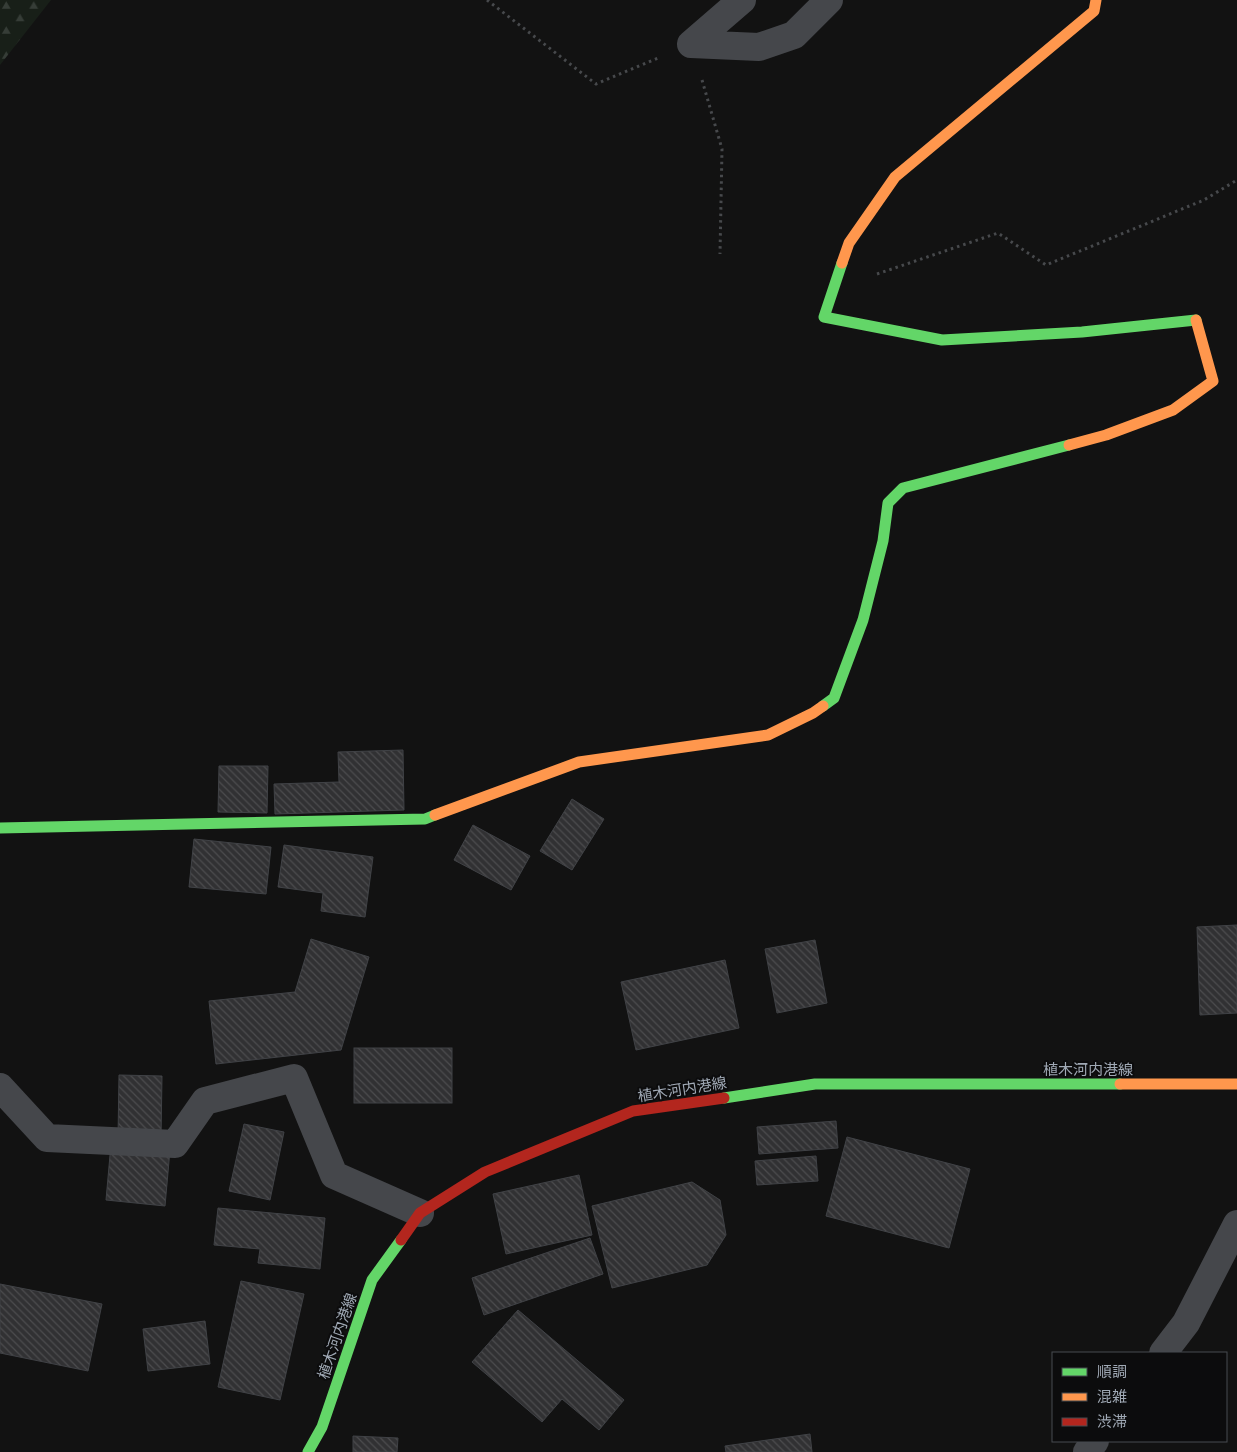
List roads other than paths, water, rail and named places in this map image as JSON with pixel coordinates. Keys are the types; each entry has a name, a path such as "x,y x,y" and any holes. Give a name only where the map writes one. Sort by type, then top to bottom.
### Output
{"street":[{"path":"742,0 691,44 759,46 776,41 794,35 829,0"},
{"path":"0,828 425,819 579,762 768,735 813,713 834,698 863,620 883,542 888,503 903,488 1106,435 1173,410 1213,381 1196,320 1082,332 942,340 824,317 849,242 895,177 1094,11 1096,0"},
{"path":"0,1087 47,1138 175,1144 205,1101 294,1078 334,1175 420,1213"},
{"name":"植木河内港線","path":"308,1452 322,1427 372,1280 420,1213 485,1172 633,1111 815,1084 1237,1084"},
{"path":"1164,1352 1186,1323 1237,1224"},
{"path":"1087,1452 1095,1442"}]}
